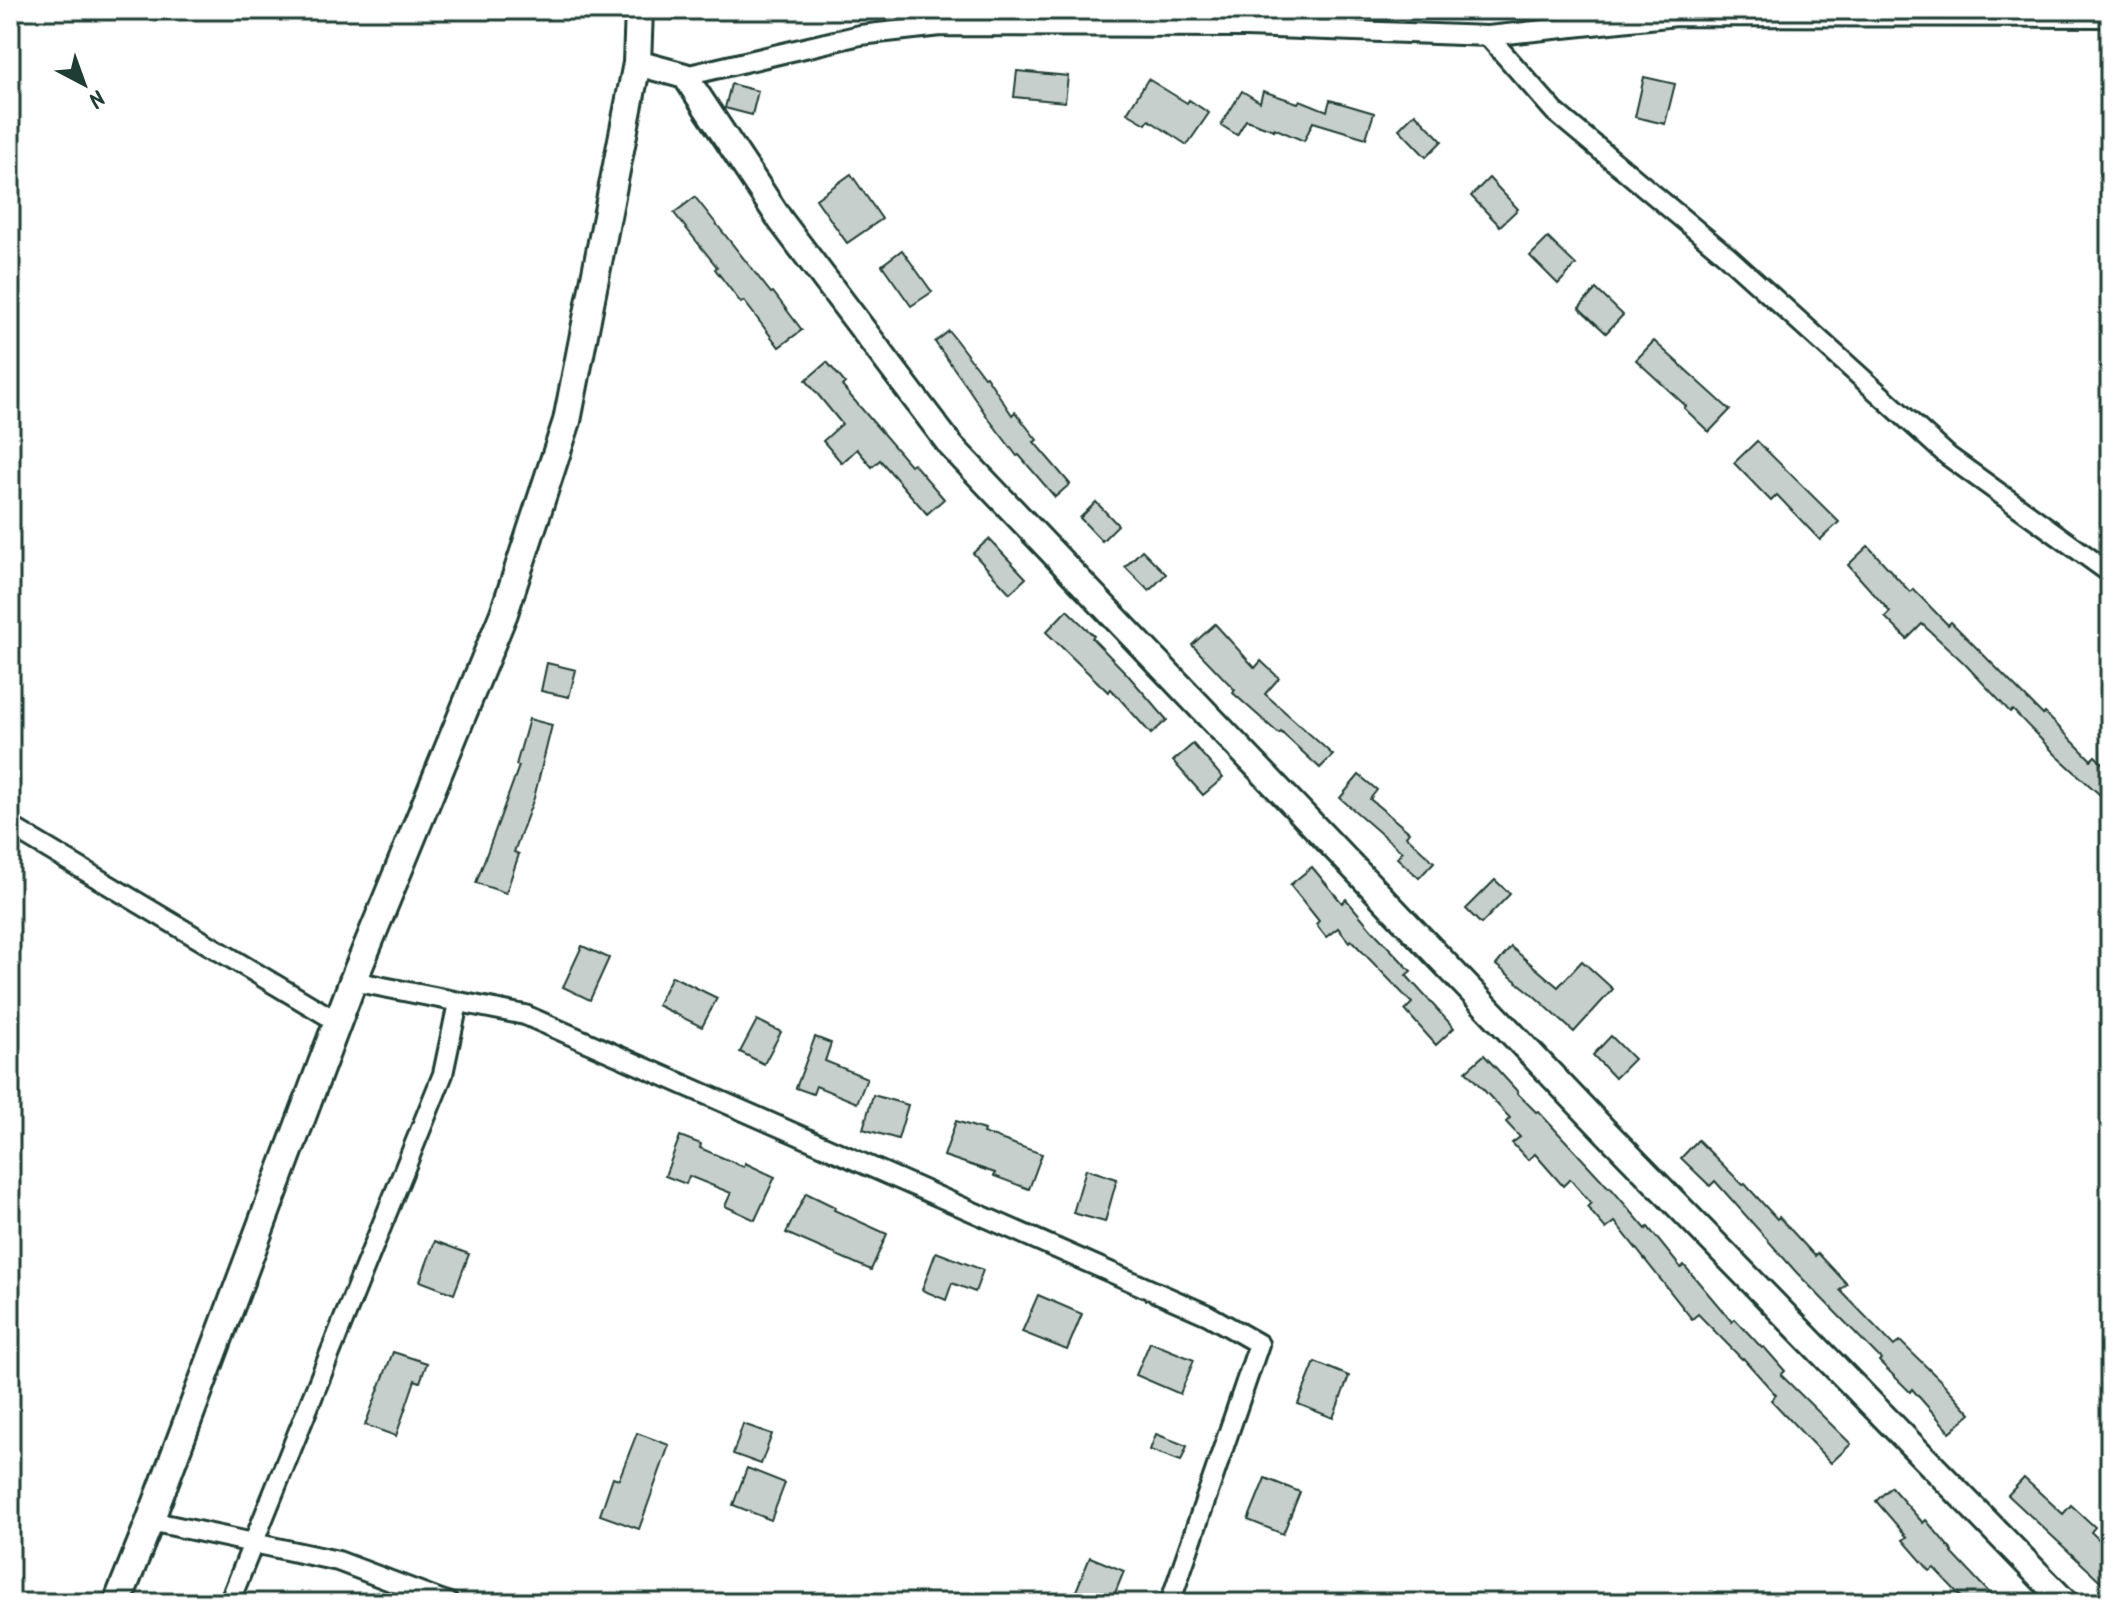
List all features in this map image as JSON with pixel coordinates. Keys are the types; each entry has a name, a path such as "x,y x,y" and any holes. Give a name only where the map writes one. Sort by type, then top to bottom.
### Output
{"main road":[{"path":"117,1603 353,981 504,613 567,421 637,63 639,10"}],"street":[{"path":"637,63 685,76 860,35 941,26 1245,27 1488,36 1677,16 2110,17"},
{"path":"1488,36 1555,112 1727,256 1948,456 2110,573"},
{"path":"685,76 781,221 951,446 1604,1130 2066,1603"},
{"path":"10,826 338,1022"},
{"path":"353,981 525,1015 1208,1315 1259,1344 1170,1603"},
{"path":"229,1603 443,1074 458,1003"},
{"path":"150,1521 338,1561 449,1603"}],"building":[{"path":"1017,71 1068,76 1065,102 1014,97"},
{"path":"1644,77 1675,84 1665,124 1635,117"},
{"path":"1148,79 1209,113 1187,145 1149,120 1146,124 1127,113"},
{"path":"731,84 758,91 752,115 725,108"},
{"path":"1242,91 1260,102 1263,91 1298,103 1300,100 1327,111 1330,100 1374,113 1366,138 1313,122 1304,141 1246,120 1237,135 1221,125"},
{"path":"1415,113 1442,141 1426,157 1399,129"},
{"path":"851,174 882,219 847,243 816,199"},
{"path":"1489,178 1518,209 1500,226 1471,196"},
{"path":"695,197 802,330 779,347 744,301 741,303 674,213"},
{"path":"1548,238 1576,265 1558,284 1530,256"},
{"path":"902,250 932,292 911,306 882,265"},
{"path":"1596,289 1623,315 1606,333 1579,308"},
{"path":"949,331 986,376 1012,415 1015,412 1037,440 1034,442 1070,484 1055,497 1017,456 935,342"},
{"path":"1654,341 1730,410 1709,432 1636,360"},
{"path":"827,362 845,383 842,386 910,465 913,463 944,499 927,514 880,460 872,467 857,449 842,463 823,441 842,424 806,380"},
{"path":"1757,441 1839,522 1820,540 1777,495 1771,501 1734,463"},
{"path":"1096,502 1118,525 1102,541 1080,518"},
{"path":"989,539 1026,578 1010,593 973,553"},
{"path":"1868,546 1910,592 1913,589 1948,625 1951,622 2091,760 2095,756 2110,771 2110,804 2013,710 2010,712 1922,624 1907,639 1885,617 1890,612 1848,565"},
{"path":"1142,550 1166,574 1149,591 1125,567"},
{"path":"1067,610 1094,636 1092,638 1167,720 1151,734 1111,689 1108,692 1046,632"},
{"path":"1215,624 1255,668 1261,661 1279,678 1265,694 1333,755 1320,768 1233,693 1235,690 1192,645"},
{"path":"547,663 576,670 569,697 541,691"},
{"path":"529,719 552,725 534,798 514,852 519,854 506,893 476,883 519,766 516,765"},
{"path":"1193,744 1223,778 1203,795 1173,761"},
{"path":"1359,775 1377,790 1370,799 1409,832 1406,836 1434,862 1419,878 1397,858 1402,852 1340,798"},
{"path":"1312,867 1342,903 1346,899 1411,971 1406,975 1454,1028 1436,1045 1405,1010 1412,1003 1351,940 1349,942 1338,928 1326,937 1316,924 1319,921 1290,885"},
{"path":"1495,880 1510,894 1481,924 1466,909"},
{"path":"582,946 609,958 590,1000 563,987"},
{"path":"1511,947 1558,987 1582,961 1613,989 1574,1032 1496,965"},
{"path":"672,976 717,998 702,1027 657,1005"},
{"path":"757,1020 781,1032 764,1064 740,1052"},
{"path":"1611,1036 1634,1059 1615,1078 1593,1055"},
{"path":"815,1037 831,1043 825,1061 867,1078 857,1103 816,1086 813,1094 796,1088"},
{"path":"1484,1055 1646,1229 1648,1227 1681,1268 1684,1265 1732,1322 1735,1319 1764,1347 1785,1371 1781,1375 1851,1444 1831,1463 1771,1400 1776,1395 1743,1358 1698,1314 1692,1319 1615,1222 1606,1229 1587,1207 1591,1203 1570,1179 1563,1186 1535,1154 1528,1160 1512,1143 1520,1137 1506,1122 1510,1118 1466,1071"},
{"path":"873,1095 908,1105 898,1139 863,1129"},
{"path":"956,1121 1042,1154 1029,1189 994,1176 995,1173 944,1156"},
{"path":"680,1136 744,1167 745,1163 775,1177 755,1220 725,1206 731,1193 689,1176 686,1184 665,1176"},
{"path":"1698,1140 1815,1256 1818,1253 1847,1284 1840,1290 1894,1346 1900,1341 1971,1414 1950,1432 1912,1389 1910,1392 1879,1361 1881,1359 1797,1273 1715,1181 1710,1186 1681,1158"},
{"path":"1086,1169 1117,1179 1105,1222 1073,1213"},
{"path":"806,1193 835,1207 834,1210 887,1234 871,1270 786,1233"},
{"path":"435,1241 469,1254 454,1294 420,1281"},
{"path":"936,1252 983,1270 975,1292 952,1283 946,1300 922,1290"},
{"path":"1038,1295 1082,1314 1067,1350 1022,1332"},
{"path":"1150,1342 1194,1360 1180,1394 1136,1375"},
{"path":"393,1352 427,1363 420,1382 415,1380 396,1436 365,1425"},
{"path":"1315,1362 1349,1376 1333,1418 1298,1404"},
{"path":"743,1424 772,1434 761,1464 733,1454"},
{"path":"637,1433 669,1445 639,1529 600,1515 613,1477 619,1479"},
{"path":"1156,1434 1187,1446 1181,1461 1150,1450"},
{"path":"747,1468 785,1483 771,1520 733,1505"},
{"path":"1265,1478 1300,1492 1283,1534 1248,1520"},
{"path":"2024,1478 2063,1514 2071,1505 2095,1527 2091,1532 2109,1549 2101,1557 2110,1565 2110,1590 2008,1495"},
{"path":"1891,1487 1923,1523 1926,1520 1999,1603 1967,1603 1934,1568 1930,1571 1903,1540 1907,1537 1876,1501"},
{"path":"1090,1557 1124,1571 1111,1603 1071,1603"}]}
